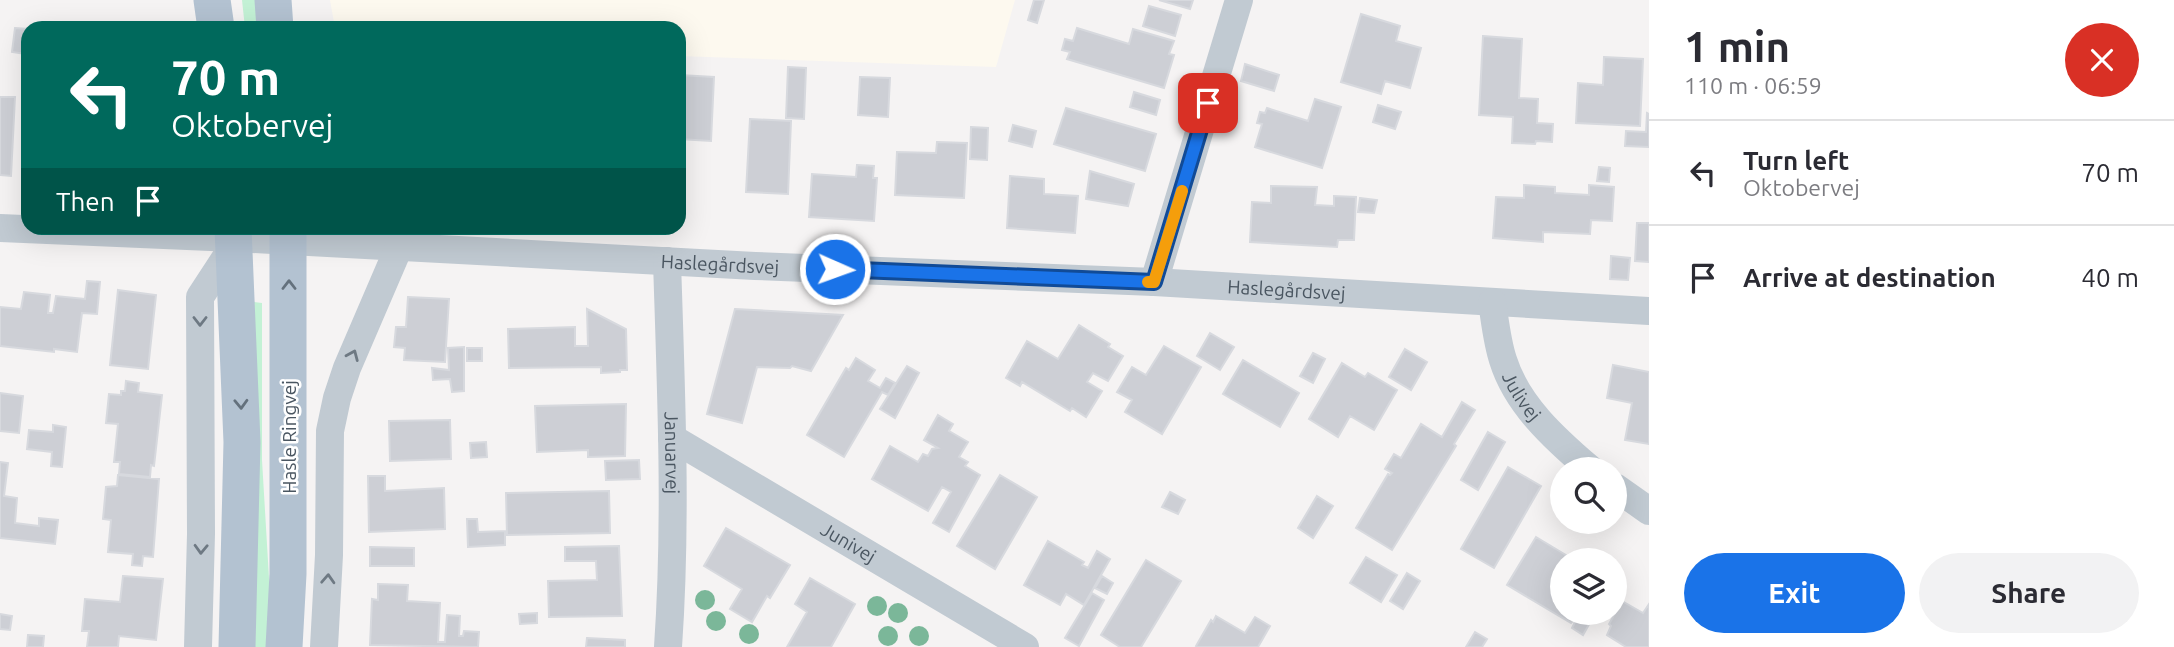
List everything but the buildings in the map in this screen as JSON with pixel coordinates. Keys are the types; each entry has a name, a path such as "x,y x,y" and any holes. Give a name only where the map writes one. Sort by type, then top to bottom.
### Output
{"main road":[{"path":"212,0 215,21"},
{"path":"273,0 274,21"},
{"path":"234,235 242,442 237,647"},
{"name":"Hasle Ringvej","path":"284,647 288,573 289,235"}],"street":[{"path":"1154,282 1239,0"},
{"name":"Haslegårdsvej","path":"0,228 21,228"},
{"path":"198,647 201,534 200,297 230,251 234,235"},
{"name":"Haslegårdsvej","path":"297,235 399,247 1154,282 1649,311"},
{"path":"324,647 329,555 330,431 347,368 399,247"},
{"name":"Januarvej","path":"667,261 672,438 671,600 668,647"},
{"name":"Julivej","path":"1492,302 1503,360 1511,382 1541,423 1577,457"},
{"name":"Junivej","path":"672,438 1025,647"},
{"path":"1627,496 1649,510"}],"shaded area":[{"path":"330,0 1015,0 996,67 686,56 686,21 334,21"}],"green space":[{"path":"242,0 256,0 258,21 244,21"},
{"path":"254,302 262,303 262,460 270,595 267,647 255,647 258,459"}],"slow traffic":[{"path":"1148,282 1154,282 1182,191"}],"route":[{"path":"835,269 1154,282 1208,103"}]}
